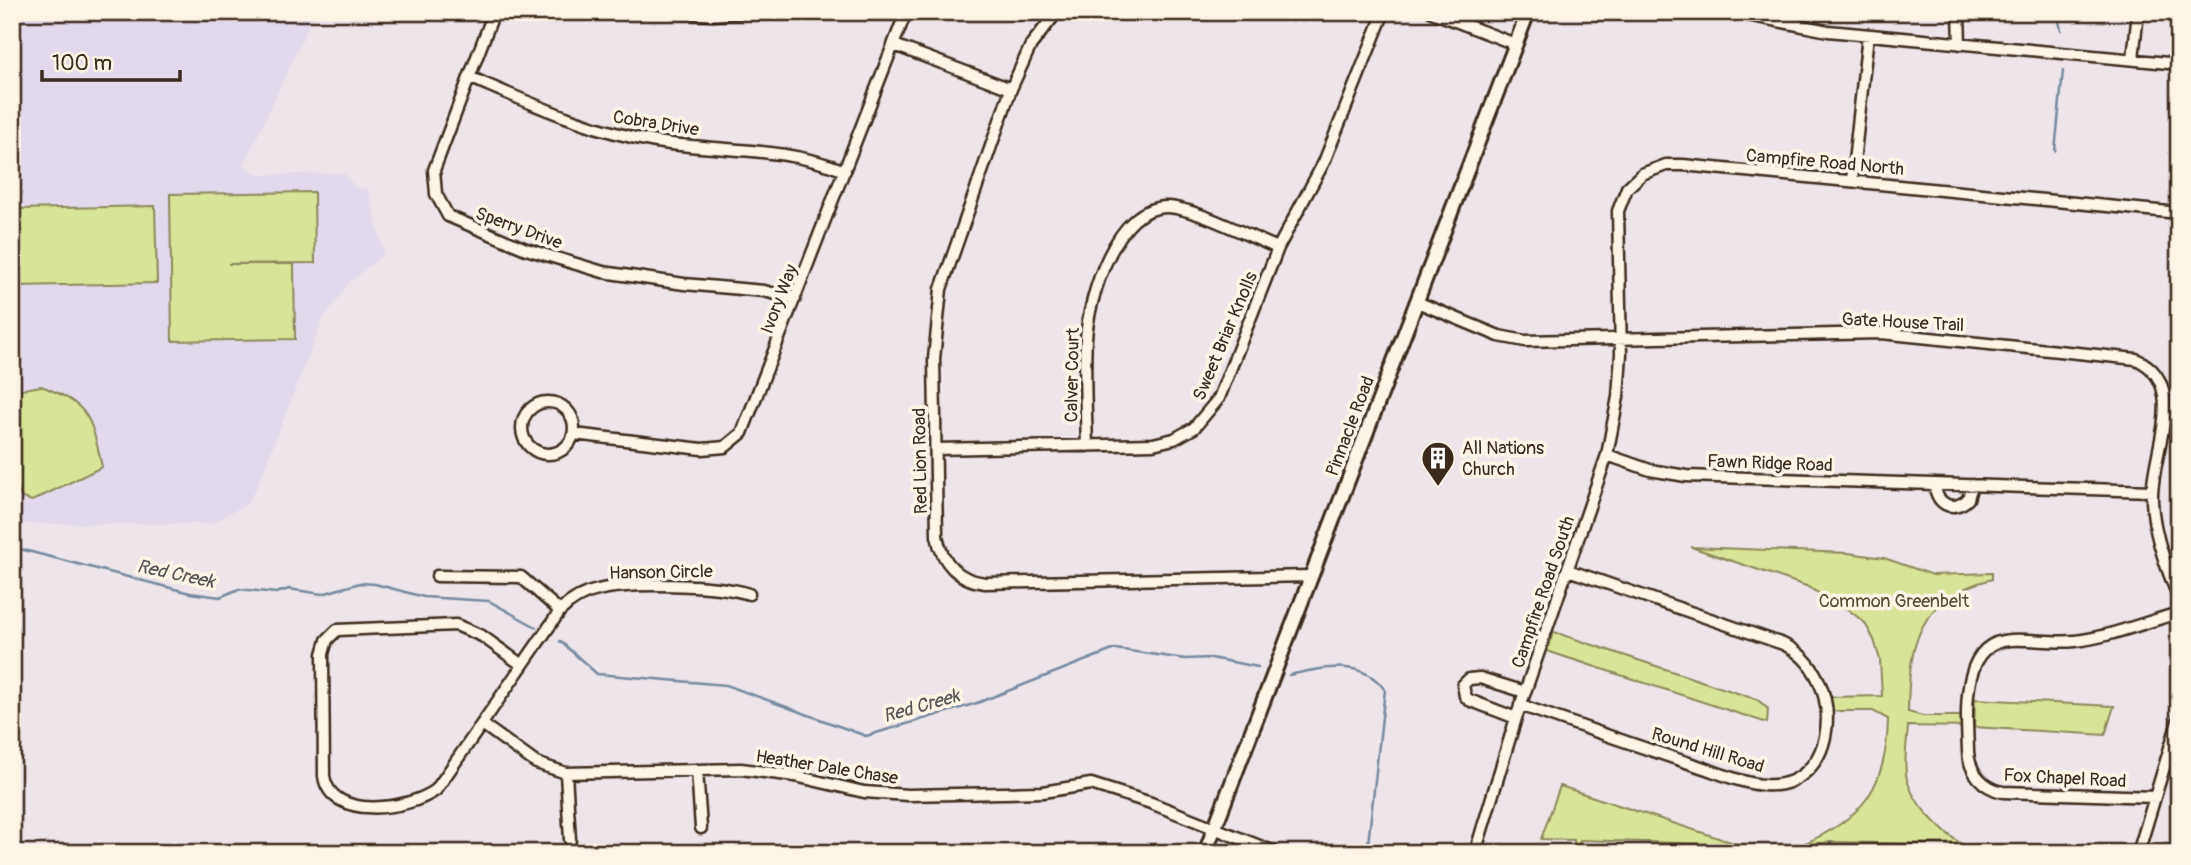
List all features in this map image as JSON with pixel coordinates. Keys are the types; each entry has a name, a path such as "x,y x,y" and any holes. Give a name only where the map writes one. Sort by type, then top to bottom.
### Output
{"street":[{"name":"Sperry Drive","path":"494,12 435,170 438,202 454,220 526,249 603,272 684,284 764,291 795,299"},
{"path":"676,12 713,15 751,12"},
{"name":"Ivory Way","path":"574,434 702,449 724,447 734,442 748,423 906,12"},
{"name":"Red Lion Road","path":"1057,12 1031,45 1011,89 941,289 934,359 939,545 947,564 968,579 985,583 1310,576"},
{"name":"Sweet Briar Knolls","path":"936,449 1164,442 1184,434 1205,419 1224,387 1278,248 1324,162 1384,12"},
{"path":"1432,12 1516,44"},
{"name":"Pinnacle Road","path":"1205,853 1528,12"},
{"path":"1732,12 1796,26 1868,36 2179,64"},
{"path":"1959,12 1960,44"},
{"path":"2133,60 2138,12"},
{"path":"1852,180 1868,36"},
{"path":"894,45 1011,89"},
{"name":"Cobra Drive","path":"469,77 554,113 618,135 658,142 783,152 817,160 845,171"},
{"name":"Campfire Road North","path":"1620,338 1618,211 1627,188 1642,174 1666,164 2179,212"},
{"name":"Calver Court","path":"1087,446 1088,319 1113,248 1128,224 1148,211 1171,207 1278,248"},
{"name":"Gate House Trail","path":"1417,302 1512,340 1543,342 1881,333 2136,359 2154,370 2162,381 2165,394 2151,491 2161,548 2179,598"},
{"name":"Campfire Road South","path":"1475,853 1520,705 1607,455 1618,397 1620,338"},
{"path":"551,402 567,410 572,416 574,434 566,448 542,454 527,444 523,437 523,420 534,406 551,402"},
{"name":"Fawn Ridge Road","path":"1607,455 1650,470 1686,476 2151,491"},
{"path":"1936,484 1937,499 1953,506 1968,499 1972,485"},
{"name":"Round Hill Road","path":"1520,705 1757,784 1776,785 1797,778 1815,762 1821,752 1825,723 1824,687 1805,657 1783,644 1568,570"},
{"path":"437,576 521,577 560,611"},
{"name":"Hanson Circle","path":"522,665 473,631 448,624 344,628 327,640 322,666 324,776 328,792 338,802 387,806 429,795 446,780 560,611 578,597 610,588 716,586 749,594"},
{"name":"Fox Chapel Road","path":"2155,797 2003,792 1985,785 1972,767 1968,752 1971,673 1982,652 2003,641 2074,641 2179,613"},
{"path":"1516,718 1469,700 1465,696 1463,685 1469,679 1480,678 1525,692"},
{"path":"2138,853 2179,718"},
{"name":"Heather Dale Chase","path":"482,724 536,763 566,774 697,770 773,772 864,792 908,795 1043,792 1091,784 1142,799 1277,853"},
{"path":"697,770 701,828"},
{"path":"566,774 570,840"}],"shaded area":[{"path":"12,12 315,12 244,165 258,175 344,173 355,187 368,189 384,254 350,282 322,321 257,487 247,504 211,524 12,524"}],"green space":[{"path":"314,192 315,263 228,264 294,264 295,339 172,341 170,194"},
{"path":"155,206 157,283 18,286 16,209"},
{"path":"41,386 70,400 86,415 95,436 102,467 32,501 22,498 12,479 12,391"},
{"name":"Common Greenbelt","path":"1691,547 1848,553 1884,558 1933,575 1992,573 1992,579 1967,587 1947,598 1933,612 1922,627 1911,665 1908,712 1923,716 1967,716 1967,727 1908,726 1905,756 1906,774 1913,795 1936,824 1963,845 1831,842 1801,845 1841,824 1856,812 1876,782 1883,764 1888,719 1873,711 1829,711 1829,697 1882,696 1880,660 1874,640 1865,623 1850,611 1806,586"},
{"path":"1554,632 1758,700 1768,709 1767,723 1547,651"},
{"path":"1975,699 2114,706 2105,735 1974,727"},
{"path":"1560,786 1740,845 1580,840 1579,853 1574,853 1574,840 1541,839"}],"waterway":[{"path":"2057,12 2061,30"},
{"path":"2055,151 2063,71"},
{"name":"Red Creek","path":"12,547 190,593 220,597 239,589 276,593 289,589 322,594 360,583 375,584 424,597 489,601 536,627"},
{"name":"Red Creek","path":"560,641 597,674 726,685 866,736 977,703 1115,649 1185,659 1211,658 1258,667"},
{"name":"Red Creek","path":"1289,675 1341,667 1365,673 1385,690 1367,853"}],"place":[{"name":"All Nations Church","path":"1438,488"}]}
